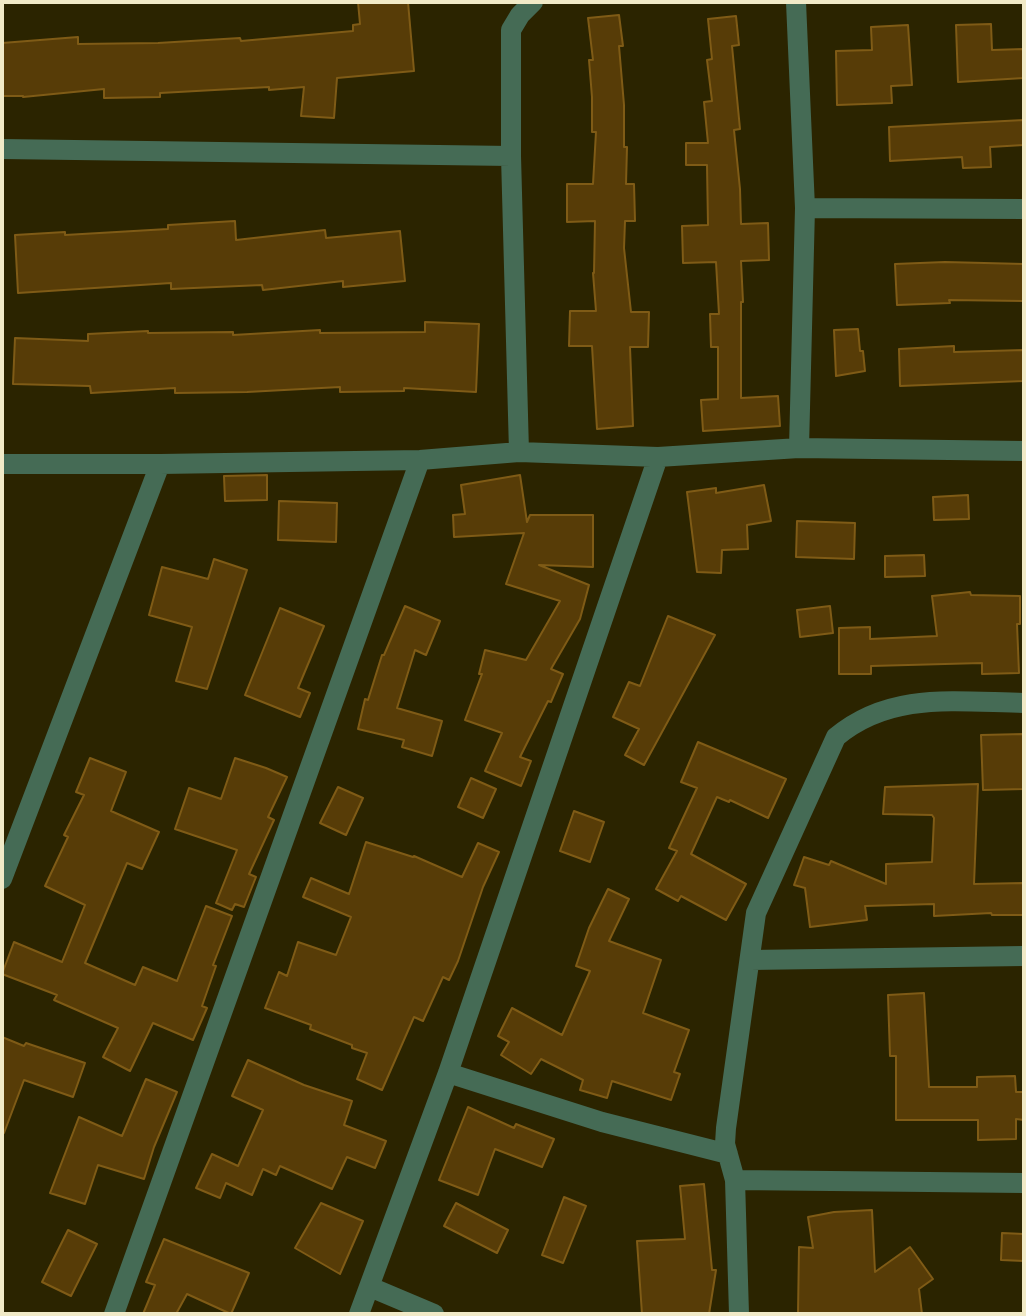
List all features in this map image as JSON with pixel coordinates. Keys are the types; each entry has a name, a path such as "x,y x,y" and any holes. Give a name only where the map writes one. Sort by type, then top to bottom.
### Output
{"street":[{"path":"796,2 805,208 799,448"},
{"path":"519,452 511,30 521,6"},
{"path":"2,149 511,156"},
{"path":"805,208 1024,209"},
{"path":"2,464 420,460 519,452 658,457 799,448 1024,451"},
{"path":"359,1314 448,1073 658,457"},
{"path":"114,1314 420,460"},
{"path":"2,879 160,464"},
{"path":"739,1314 735,1180 725,1144 756,913 836,737 863,718 915,702 1024,703"},
{"path":"750,960 1024,956"},
{"path":"448,1073 602,1122 728,1154"},
{"path":"735,1180 1024,1183"},
{"path":"370,1287 434,1314"}],"building":[{"path":"358,2 408,2 414,71 337,78 334,118 301,116 304,87 160,93 160,97 104,98 104,89 23,97 2,96 2,43 78,37 78,44 240,38 241,41 353,31 353,25 360,24"},
{"path":"619,15 623,46 619,46 624,147 627,147 626,184 634,184 635,221 625,221 624,248 631,312 649,312 648,347 630,347 633,426 597,429 592,346 569,346 570,311 596,311 593,273 595,221 567,222 567,184 593,184 596,132 592,132 589,60 593,60 588,18"},
{"path":"736,16 739,45 732,46 740,129 734,130 741,224 768,223 769,260 741,261 741,398 778,396 780,426 703,431 701,400 718,399 718,347 711,347 710,314 719,314 716,262 683,263 682,226 708,225 707,165 686,165 686,143 708,143 704,102 712,101 707,60 712,59 708,19"},
{"path":"991,24 992,50 1024,49 1024,78 958,82 956,25"},
{"path":"908,25 912,85 891,86 892,103 837,105 836,51 872,50 871,27"},
{"path":"1024,120 1024,145 990,147 991,167 963,168 962,157 890,161 889,127"},
{"path":"235,221 236,240 325,230 326,238 400,231 405,281 343,287 343,281 263,290 262,285 171,289 171,283 18,293 15,235 168,229 168,225"},
{"path":"895,264 1024,264 1024,301 949,300 950,303 897,305"},
{"path":"425,322 479,324 476,392 404,388 404,391 340,392 340,387 175,393 175,388 91,393 90,386 13,384 15,338 88,341 88,334 148,331 233,332 233,335 320,330 320,333 425,332"},
{"path":"858,329 865,371 836,376 834,330"},
{"path":"954,346 954,352 1024,350 1024,381 900,386 899,349"},
{"path":"267,475 267,500 225,501 224,476"},
{"path":"520,475 527,522 530,515 593,515 593,567 539,565 589,585 580,619 551,669 563,674 520,757 531,761 521,786 485,771 502,733 465,720 482,674 479,674 485,650 526,660 560,601 506,584 524,533 454,537 453,515 465,514 461,485"},
{"path":"764,485 771,521 747,525 748,549 722,550 721,573 697,572 687,492 716,488 716,493"},
{"path":"968,495 969,519 934,520 933,497"},
{"path":"279,501 337,503 336,542 278,540"},
{"path":"797,521 855,523 854,559 796,557"},
{"path":"924,555 925,576 885,577 885,556"},
{"path":"214,559 247,570 207,689 176,681 192,627 149,615 162,567 208,579"},
{"path":"970,592 971,595 1020,596 1020,624 1017,624 1019,673 982,674 982,663 871,666 871,674 839,674 839,628 870,627 870,639 937,636 932,596"},
{"path":"405,606 440,621 426,655 415,650 397,708 442,721 432,756 402,747 404,740 358,729 365,699 368,700 382,655"},
{"path":"830,606 833,633 800,637 797,610"},
{"path":"280,608 324,626 298,688 310,693 300,717 245,695"},
{"path":"668,616 715,635 644,765 625,755 639,729 613,717 629,682 640,686"},
{"path":"1024,734 1024,789 983,790 981,735"},
{"path":"698,742 786,779 768,818 717,797 691,854 746,884 726,920 681,896 678,901 656,889 677,851 669,848 697,788 681,782"},
{"path":"90,758 126,772 111,811 159,832 142,869 127,863 85,963 135,985 143,967 177,981 206,906 232,916 213,965 216,966 202,1006 207,1008 193,1040 153,1023 130,1071 103,1057 118,1028 54,1000 57,995 2,974 14,942 62,962 85,905 45,886 68,837 64,835 84,795 76,792"},
{"path":"235,758 287,777 268,817 274,820 249,874 256,877 244,907 235,904 232,910 216,903 237,850 175,829 189,788 221,799"},
{"path":"471,778 496,789 483,818 458,807"},
{"path":"978,784 974,884 1024,883 1024,915 934,916 934,904 865,906 867,920 810,927 805,888 794,885 804,857 829,865 831,861 886,884 886,864 932,862 934,818 932,815 883,814 885,787"},
{"path":"338,787 363,798 346,835 320,823"},
{"path":"574,811 604,822 590,862 560,851"},
{"path":"366,842 414,856 462,877 478,843 499,852 449,980 443,977 423,1021 414,1017 382,1090 357,1079 367,1053 310,1029 311,1025 265,1008 279,972 287,976 298,942 336,955 351,917 303,897 311,878 349,894"},
{"path":"608,889 629,899 609,941 661,960 643,1013 689,1030 674,1072 680,1074 671,1100 612,1081 607,1098 580,1090 583,1080 541,1059 531,1074 501,1055 509,1042 498,1036 512,1008 562,1035 590,971 576,966 589,928"},
{"path":"924,993 929,1087 977,1087 977,1077 1015,1076 1016,1092 1024,1092 1024,1120 1016,1119 1016,1139 978,1140 978,1120 896,1120 896,1056 890,1056 888,995"},
{"path":"2,1037 85,1063 73,1097 24,1080 4,1133 2,1132"},
{"path":"248,1060 304,1085 352,1101 344,1125 386,1141 375,1168 347,1157 332,1189 280,1166 276,1175 263,1169 252,1195 226,1183 220,1198 196,1188 212,1154 238,1166 263,1110 232,1096"},
{"path":"146,1079 177,1092 144,1179 98,1165 85,1204 50,1193 79,1117 122,1136"},
{"path":"468,1107 514,1128 516,1124 554,1139 542,1167 495,1149 478,1195 439,1180"},
{"path":"704,1184 712,1270 716,1270 709,1314 642,1314 637,1241 685,1239 680,1186"},
{"path":"564,1197 586,1206 563,1263 542,1255"},
{"path":"321,1203 363,1221 340,1274 295,1248"},
{"path":"456,1203 508,1230 497,1253 444,1226"},
{"path":"872,1210 875,1272 910,1247 933,1279 919,1289 922,1314 798,1314 799,1247 813,1248 808,1217"},
{"path":"68,1230 97,1244 71,1296 42,1282"},
{"path":"1002,1233 1024,1234 1024,1261 1001,1260"},
{"path":"164,1239 249,1273 231,1314 187,1294 176,1314 143,1314 155,1285 146,1282"}]}
